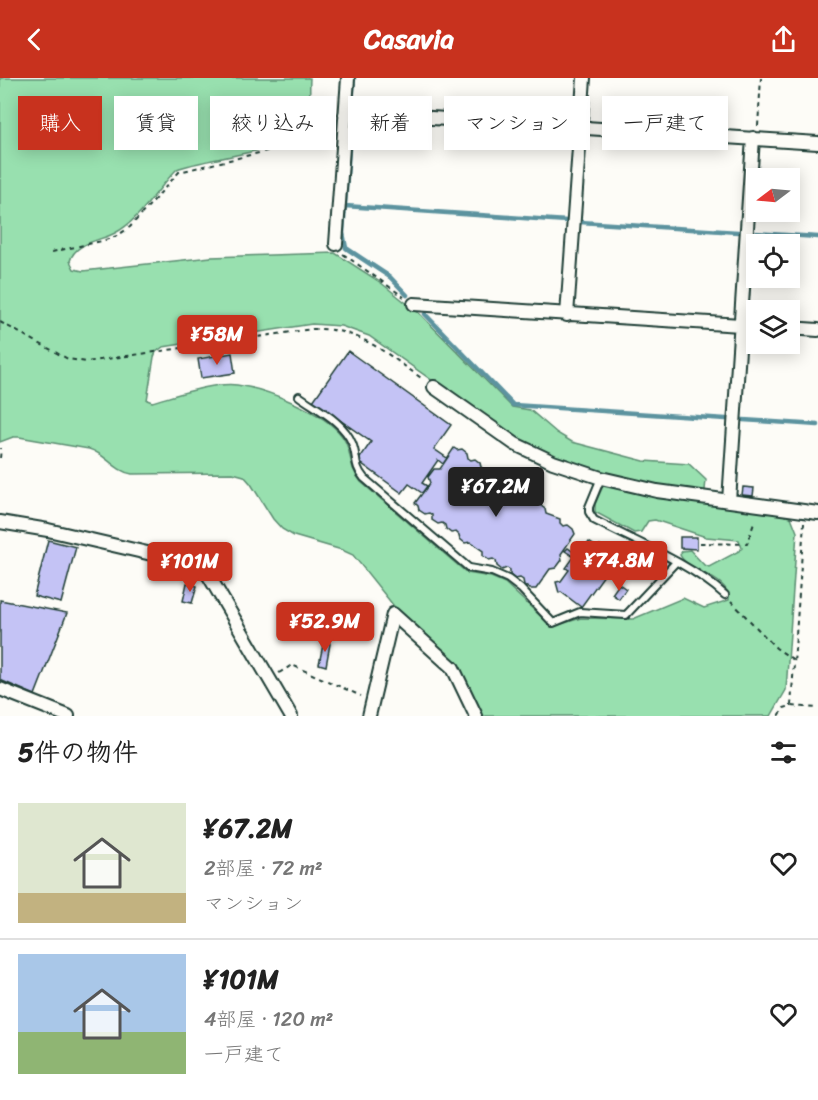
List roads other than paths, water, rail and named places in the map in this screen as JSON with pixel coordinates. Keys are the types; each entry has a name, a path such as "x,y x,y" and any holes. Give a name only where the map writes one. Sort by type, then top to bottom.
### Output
{"street":[{"path":"336,244 348,78"},
{"path":"584,96 585,78"},
{"path":"345,114 444,119"},
{"path":"590,129 818,143"},
{"path":"729,501 755,139"},
{"path":"567,315 579,150"},
{"path":"414,304 746,325"},
{"path":"800,329 818,330"},
{"path":"434,387 527,452 601,478 657,491 818,513"},
{"path":"0,522 48,530 199,565 209,576 291,716"},
{"path":"369,716 393,614 453,668 476,716"},
{"path":"0,689 50,713 68,716"}],"lane":[{"path":"300,396 346,432 352,441 358,471 364,478 469,568 492,572 508,579 553,623 580,612 626,615 675,562"},
{"path":"601,478 589,507 594,520 710,581 725,595"}],"waterway":[{"path":"353,96 354,78"},
{"path":"349,150 343,233 346,248 390,277 407,295"},
{"path":"345,206 567,221"},
{"path":"580,222 738,232"},
{"path":"755,233 818,237"},
{"path":"425,314 513,405 726,419"},
{"path":"743,420 818,425"}]}
